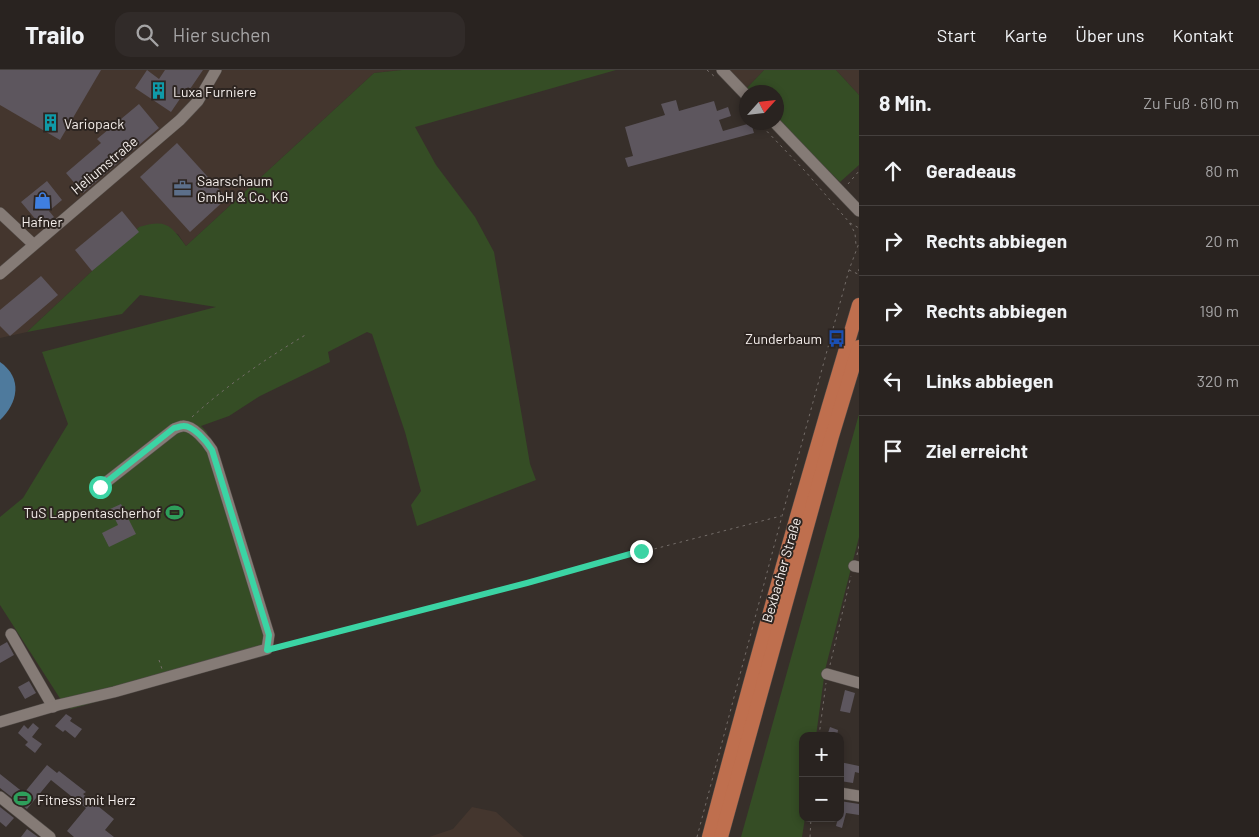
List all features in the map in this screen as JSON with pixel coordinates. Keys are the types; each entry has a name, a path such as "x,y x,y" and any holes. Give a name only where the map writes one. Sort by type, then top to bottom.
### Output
{"main road":[{"name":"Bexbacher Straße","path":"709,837 757,657 820,434 859,305"},
{"name":"Bexbacher Straße","path":"721,837 829,445 859,347"}],"street":[{"name":"Heliumstraße","path":"0,274 180,120 198,101 216,70"},
{"path":"722,70 739,87"},
{"path":"782,130 859,211"},
{"path":"840,191 859,201"},
{"path":"0,213 33,244"},
{"path":"0,722 114,692 216,662 267,650 269,635 212,450 200,436 189,427 174,428 100,487"},
{"path":"11,634 55,706"},
{"path":"827,674 859,683"},
{"path":"844,794 859,796"},
{"path":"0,797 50,837"}],"path":[{"path":"766,130 849,222 855,234 856,247"},
{"path":"840,191 859,172"},
{"path":"849,222 859,228"},
{"path":"697,837 849,270 859,243"},
{"path":"849,270 858,274 859,269"},
{"path":"182,426 214,397 250,370 307,334"},
{"path":"267,650 782,516"},
{"path":"820,732 827,674 856,566 859,546"},
{"path":"810,837 811,822"}],"shaded area":[{"path":"0,70 402,70 374,73 186,246 178,234 139,227 27,332 0,338"},
{"path":"726,70 764,70 750,85 740,85"},
{"path":"836,70 859,70 859,95"},
{"path":"472,807 496,812 524,837 429,837 453,829"}],"green space":[{"path":"402,70 616,70 415,127 436,165 475,217 494,252 530,464 536,480 417,526 411,505 421,491 405,432 372,334 367,332 328,352 330,362 260,396 229,416 201,426 207,432 273,633 274,642 267,654 71,709 61,700 0,605 0,517 23,498 68,424 42,352 216,307 140,295 122,314 27,332 139,227 156,224 167,226 176,233 186,246 374,73"},
{"path":"764,70 836,70 859,95 859,165 840,182 784,127 784,85 750,85"},
{"path":"859,414 859,537 825,670 817,732 799,732 799,822 804,822 802,837 741,837"}],"water":[{"path":"0,362 12,375 15,391 11,406 0,420"}],"building":[{"name":"Variopack","path":"0,70 101,70 60,140 0,105"},
{"path":"147,70 159,79 165,70 203,70 190,89 188,87 171,112 135,88"},
{"path":"676,100 679,111 714,101 717,111 728,107 731,116 719,120 723,131 739,126 739,130 753,130 754,133 628,167 625,158 633,156 625,127 665,115 661,104"},
{"path":"139,104 159,128 83,193 66,173 101,143 97,139"},
{"name":"Saarschaum GmbH & Co. KG","path":"177,143 227,198 190,232 140,177"},
{"name":"Hafner","path":"47,181 62,200 49,211 54,217 45,224 41,218 37,221 21,202"},
{"path":"122,211 139,232 92,271 75,250"},
{"path":"41,276 58,295 10,336 0,326 0,310"},
{"path":"121,504 136,534 109,547 102,533 118,525 110,509"},
{"path":"7,642 14,655 0,663 0,646"},
{"path":"29,681 36,693 25,699 18,687"},
{"path":"845,690 855,693 850,713 840,711"},
{"path":"66,714 72,718 70,721 82,729 75,738 65,730 63,732 55,726"},
{"path":"33,723 39,728 32,737 42,744 35,753 25,745 28,742 18,733 24,725 28,729"},
{"path":"830,727 838,730 838,732 828,732"},
{"path":"844,763 859,766 859,773 855,772 853,783 844,782"},
{"path":"47,765 57,773 59,771 86,792 83,794 114,819 105,830 114,837 74,837 67,831 86,808 51,780 27,809 0,788 0,774 24,793"},
{"path":"844,802 859,804 859,815 846,813 844,820"},
{"path":"0,807 14,818 6,827 0,822"},
{"path":"837,822 844,822 842,828 836,826"},
{"path":"27,829 38,837 21,837"}],"place":[{"name":"Luxa Furniere","path":"159,91"},
{"name":"Variopack","path":"50,123"},
{"name":"Saarschaum GmbH & Co. KG","path":"183,188"},
{"name":"Hafner","path":"42,201"},
{"name":"Zunderbaum","path":"836,338"},
{"name":"TuS Lappentascherhof","path":"175,512"},
{"name":"Fitness mit Herz","path":"23,799"}],"route":[{"path":"100,487 174,428 189,427 200,436 212,450 269,635 267,650 607,562 641,551"}]}
